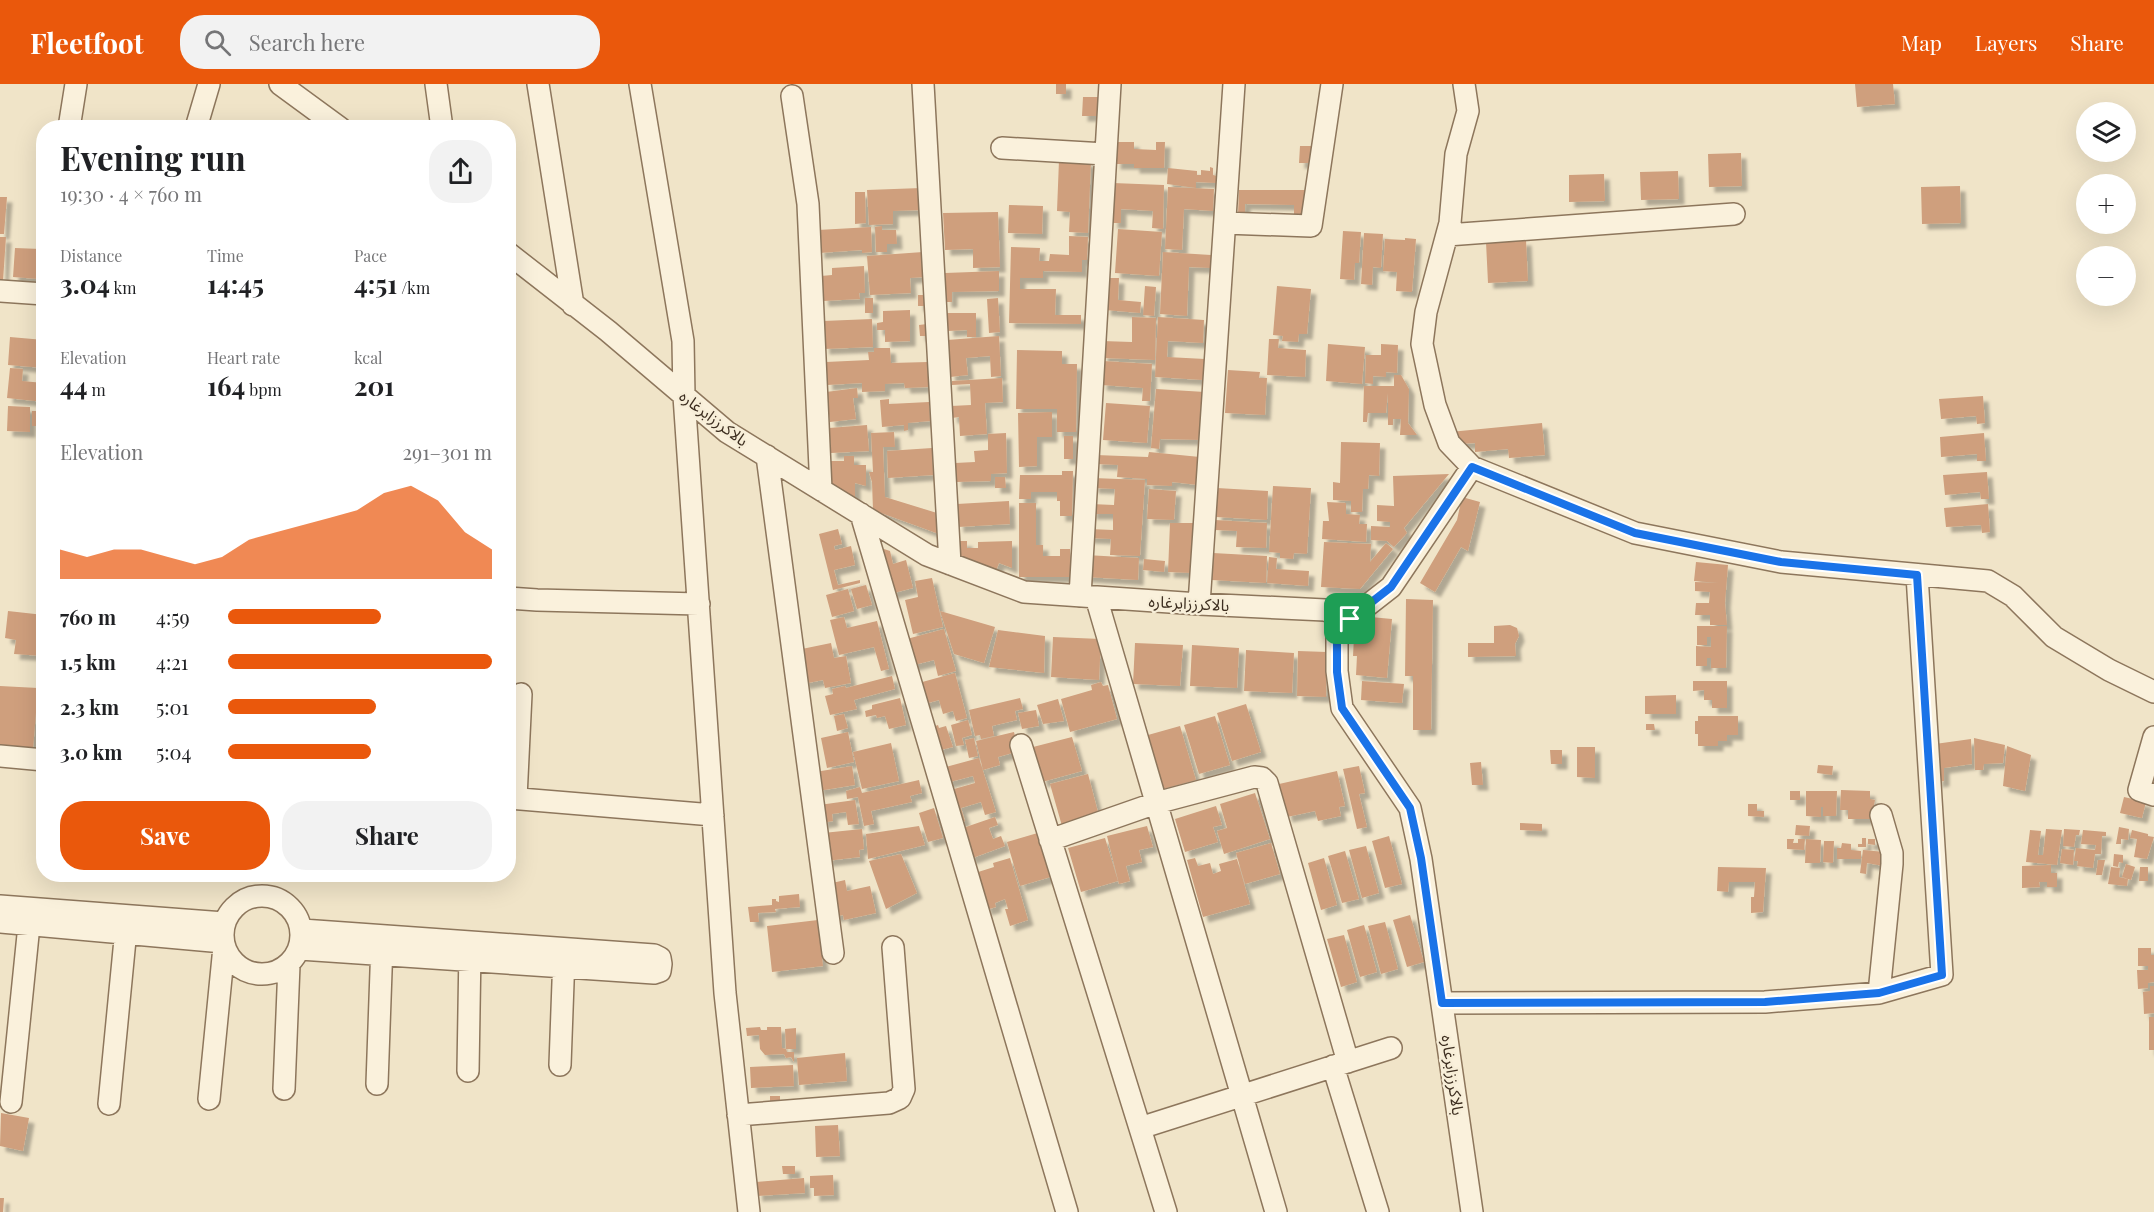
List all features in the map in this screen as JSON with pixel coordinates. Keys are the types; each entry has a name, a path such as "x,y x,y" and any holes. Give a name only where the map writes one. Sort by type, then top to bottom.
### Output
{"street":[{"path":"70,120 76,84"},
{"path":"198,120 209,84"},
{"path":"280,84 329,120"},
{"path":"436,84 441,120"},
{"path":"538,84 573,305"},
{"path":"640,84 683,341 684,396 725,993 749,1212"},
{"path":"923,84 950,564"},
{"path":"1110,84 1105,154 1088,597 1156,803 1276,1212"},
{"path":"1199,604 1234,84"},
{"path":"1225,223 1311,225 1332,84"},
{"path":"1464,84 1468,111 1456,154 1450,223 1426,312 1422,344 1435,405 1449,443 1472,467 1635,533 1781,562 1989,581 2013,596 2054,637 2109,670 2154,692"},
{"path":"792,96 808,204 821,490"},
{"path":"1002,148 1105,154"},
{"path":"1447,235 1734,214"},
{"name":"بالاکرززابرغاره","path":"516,259 608,331 727,432 927,555 1024,592 1325,610 1350,619 1337,638 1337,672 1342,708 1410,808 1421,858 1472,1212"},
{"path":"0,291 36,290"},
{"path":"766,456 833,953"},
{"path":"1350,619 1391,587 1472,467"},
{"path":"861,514 1068,1212"},
{"path":"1442,1003 1765,1002 1879,993 1942,975 1917,575"},
{"path":"516,599 699,604"},
{"path":"516,752 521,694"},
{"path":"2154,737 2139,790 2154,795"},
{"path":"1021,746 1166,1212"},
{"path":"0,756 36,759"},
{"path":"1050,840 1156,803 1254,777 1262,778 1267,783 1378,1212"},
{"path":"516,798 713,815"},
{"path":"1879,993 1892,864 1892,853 1881,815"},
{"path":"209,1099 224,937 234,908 248,898 266,896 283,901 296,914 297,948 284,1089"},
{"path":"0,906 224,937"},
{"path":"0,922 29,925 126,925"},
{"path":"11,1102 29,925"},
{"path":"109,1104 126,925"},
{"path":"224,937 235,964 252,973 271,974 297,948 382,945 610,961"},
{"path":"377,1083 382,945"},
{"path":"738,1115 889,1102 900,1098 904,1089 893,947"},
{"path":"468,1071 470,952"},
{"path":"560,1065 564,958"},
{"path":"1140,1128 1391,1048"}],"building":[{"path":"1056,84 1066,84 1066,94 1056,94"},
{"path":"1855,84 1893,84 1895,104 1857,107"},
{"path":"1083,97 1098,97 1098,116 1082,116"},
{"path":"1116,142 1134,142 1134,149 1156,150 1156,142 1165,142 1164,168 1134,168 1134,164 1115,164"},
{"path":"1300,146 1312,146 1311,163 1299,163"},
{"path":"1741,153 1742,186 1709,187 1708,154"},
{"path":"1059,160 1091,161 1088,233 1069,232 1070,212 1057,211"},
{"path":"1210,167 1213,168 1213,175 1217,176 1216,183 1196,182 1196,188 1167,184 1168,168 1197,171 1197,175 1201,175 1201,170 1210,171"},
{"path":"1678,171 1679,199 1641,200 1640,172"},
{"path":"1604,174 1605,201 1569,202 1569,175"},
{"path":"1113,183 1164,185 1163,229 1152,228 1153,211 1121,209 1121,223 1112,223"},
{"path":"1960,186 1961,223 1922,224 1921,187"},
{"path":"1168,187 1214,189 1213,211 1184,209 1182,250 1165,249"},
{"path":"921,188 922,210 893,211 893,224 869,225 867,190"},
{"path":"1239,190 1305,190 1305,214 1294,214 1294,205 1245,204 1245,214 1238,214"},
{"path":"855,192 865,192 866,223 855,224"},
{"path":"0,197 7,197 4,234 0,234"},
{"path":"1009,205 1043,206 1042,234 1008,233"},
{"path":"998,212 1000,267 973,268 973,249 945,250 943,213"},
{"path":"882,226 882,230 896,230 897,244 887,244 887,252 876,252 875,227"},
{"path":"871,227 872,252 862,253 862,250 819,253 818,230"},
{"path":"1118,229 1162,232 1159,276 1115,273"},
{"path":"1343,231 1361,232 1359,263 1355,263 1354,280 1340,279"},
{"path":"1364,233 1383,234 1381,268 1373,267 1372,285 1361,284"},
{"path":"1069,236 1088,237 1087,260 1082,260 1082,272 1043,271 1043,278 1020,278 1020,289 1056,289 1055,315 1081,315 1081,324 1009,323 1011,247 1040,248 1039,261 1049,261 1050,254 1069,255"},
{"path":"0,237 6,237 3,281 0,281"},
{"path":"1405,238 1416,239 1412,292 1396,291 1397,272 1383,271 1385,239 1405,240"},
{"path":"1526,240 1528,281 1488,283 1486,242"},
{"path":"15,248 36,249 36,279 13,277"},
{"path":"923,252 925,277 910,278 911,293 870,295 867,256"},
{"path":"1163,252 1211,255 1211,268 1189,267 1187,316 1160,314"},
{"path":"864,266 865,293 859,293 860,299 823,301 821,276 832,275 832,268"},
{"path":"999,271 999,291 952,292 952,302 946,302 945,273"},
{"path":"1107,278 1119,278 1118,300 1141,302 1140,313 1105,310"},
{"path":"1145,286 1156,287 1154,316 1143,315"},
{"path":"1277,286 1311,289 1307,334 1299,334 1298,342 1282,341 1283,336 1273,335"},
{"path":"918,295 927,295 927,306 918,306"},
{"path":"865,298 873,298 873,313 865,313"},
{"path":"998,298 1000,332 989,333 987,299"},
{"path":"910,310 910,341 885,342 885,330 877,330 877,323 883,322 883,311"},
{"path":"947,313 976,313 976,337 967,337 967,330 948,331"},
{"path":"1132,317 1156,318 1155,360 1102,358 1102,341 1132,342"},
{"path":"1158,317 1204,320 1203,343 1168,341 1167,357 1205,359 1203,380 1155,377"},
{"path":"872,319 873,347 824,349 823,321"},
{"path":"927,324 927,336 920,336 919,325"},
{"path":"999,336 1001,376 991,377 990,356 966,358 968,375 950,377 947,340"},
{"path":"10,337 36,339 36,367 8,365"},
{"path":"1269,339 1279,339 1278,348 1306,350 1305,377 1267,375"},
{"path":"1328,344 1365,347 1362,384 1326,381"},
{"path":"1381,344 1398,345 1397,373 1386,372 1386,377 1373,376 1373,384 1365,383 1366,355 1381,355"},
{"path":"874,348 890,348 891,363 928,362 929,387 905,388 904,383 885,384 885,391 862,392 862,383 827,385 826,362 869,360 868,352 874,352"},
{"path":"1017,350 1062,351 1062,364 1077,364 1076,432 1057,432 1057,409 1016,409"},
{"path":"1103,361 1152,364 1150,401 1142,401 1143,388 1101,385"},
{"path":"10,368 23,369 22,381 36,382 36,401 7,398"},
{"path":"1228,370 1260,372 1259,378 1267,378 1265,415 1225,413"},
{"path":"1394,375 1401,375 1409,389 1408,423 1417,435 1400,435 1401,419 1393,419 1393,425 1388,425 1388,393 1386,413 1368,413 1367,422 1363,422 1364,386 1394,386"},
{"path":"1002,378 1003,402 985,403 987,434 960,436 959,417 952,418 951,406 971,405 970,384 952,385 952,381"},
{"path":"857,388 858,398 853,398 856,419 830,422 826,392"},
{"path":"1156,389 1205,392 1202,440 1160,439 1159,449 1151,448"},
{"path":"1983,396 1985,423 1977,424 1976,416 1941,419 1939,399"},
{"path":"889,399 889,404 929,402 930,421 908,423 908,430 904,431 904,425 882,427 880,400"},
{"path":"1106,403 1150,406 1147,443 1103,440"},
{"path":"8,406 30,407 30,432 7,431"},
{"path":"32,411 36,411 36,426 32,426"},
{"path":"1052,412 1052,437 1037,437 1037,466 1019,467 1018,413"},
{"path":"1542,423 1545,455 1509,458 1508,449 1475,452 1475,443 1459,444 1450,432"},
{"path":"867,425 869,451 831,453 829,428"},
{"path":"894,432 895,447 883,447 885,497 937,513 939,534 873,510 872,482 869,472 873,472 871,433"},
{"path":"1006,433 1007,473 991,474 991,481 956,482 955,463 975,462 974,451 988,450 988,434"},
{"path":"1984,433 1986,461 1977,461 1977,454 1941,457 1940,437"},
{"path":"1064,436 1073,436 1073,459 1064,459"},
{"path":"1341,442 1380,443 1379,476 1369,475 1368,489 1363,489 1362,512 1351,512 1351,501 1333,500 1333,482 1340,483"},
{"path":"932,448 933,475 888,478 887,451"},
{"path":"1149,452 1200,457 1198,485 1172,482 1172,486 1147,485 1147,479 1117,477 1118,465 1096,464 1096,455 1148,457"},
{"path":"844,456 854,456 854,465 866,465 866,486 855,483 855,501 831,487 831,461 844,461"},
{"path":"1062,471 1073,471 1072,516 1060,516 1060,501 1057,501 1057,492 1031,492 1031,499 1019,499 1020,475 1062,475"},
{"path":"1987,472 1989,499 1981,499 1980,492 1945,495 1943,475"},
{"path":"1449,474 1404,528 1407,533 1394,547 1387,541 1371,540 1371,526 1390,527 1390,522 1377,521 1377,505 1394,506 1393,476"},
{"path":"995,477 1005,477 1006,488 995,488"},
{"path":"1093,478 1145,480 1140,556 1110,555 1111,539 1088,538 1089,529 1113,530 1113,514 1091,514 1091,504 1114,505 1115,489 1093,488"},
{"path":"1273,486 1311,488 1307,554 1294,553 1293,559 1280,558 1280,553 1269,552"},
{"path":"1217,488 1268,491 1267,520 1216,517"},
{"path":"1149,489 1176,491 1174,520 1147,519"},
{"path":"1462,497 1480,502 1468,551 1461,547 1435,592 1420,583 1457,520"},
{"path":"1009,501 1010,524 958,527 957,504"},
{"path":"1327,502 1346,503 1346,514 1360,515 1359,524 1367,524 1366,542 1322,539 1323,521 1329,521"},
{"path":"1019,503 1036,503 1036,545 1043,545 1043,556 1060,556 1060,549 1070,549 1071,577 1019,577"},
{"path":"1988,504 1990,532 1982,533 1981,525 1946,527 1944,508"},
{"path":"1215,520 1267,523 1266,548 1236,547 1237,531 1215,530"},
{"path":"1170,523 1194,523 1192,573 1168,572"},
{"path":"838,529 842,544 834,546 835,550 851,546 855,565 834,570 838,585 860,580 860,583 833,590 819,534"},
{"path":"960,541 967,541 967,548 978,548 978,542 1012,541 1012,568 999,563 996,571 960,559"},
{"path":"1324,542 1371,544 1370,562 1386,543 1393,549 1360,589 1321,587"},
{"path":"878,547 890,551 893,564 906,560 913,588 890,594"},
{"path":"1213,553 1267,556 1266,583 1212,580"},
{"path":"1086,555 1139,558 1138,580 1085,577"},
{"path":"1269,557 1277,558 1276,569 1309,571 1308,586 1267,583"},
{"path":"1144,559 1165,561 1164,572 1143,570"},
{"path":"1696,562 1728,565 1725,603 1727,625 1710,625 1710,615 1695,615 1696,603 1709,603 1710,592 1695,591 1695,582 1719,583 1694,581"},
{"path":"932,578 943,627 913,634 905,600 918,597 915,581"},
{"path":"866,585 872,605 857,609 851,589"},
{"path":"848,589 854,611 832,617 826,595"},
{"path":"1406,599 1433,600 1431,730 1413,730 1413,676 1405,676"},
{"path":"8,611 36,614 36,655 14,654 16,640 5,638"},
{"path":"940,611 995,627 984,663 954,654"},
{"path":"1360,616 1392,619 1387,678 1356,675 1357,656 1353,656 1354,637 1359,637"},
{"path":"844,617 847,628 877,621 889,669 881,671 874,647 839,655 830,620"},
{"path":"1510,625 1517,628 1519,636 1515,644 1516,656 1468,657 1468,643 1494,643 1494,626"},
{"path":"1697,626 1727,626 1726,668 1711,668 1711,658 1707,658 1707,666 1696,666 1696,646 1711,647 1711,637 1707,637 1707,645 1697,645"},
{"path":"944,629 956,671 938,676 934,660 910,666 903,640"},
{"path":"998,630 1045,636 1044,673 989,667"},
{"path":"1053,637 1101,639 1099,680 1051,677"},
{"path":"831,643 834,658 846,656 851,683 825,688 823,680 803,684 797,650"},
{"path":"1135,643 1183,645 1180,686 1133,684"},
{"path":"1192,645 1239,648 1237,688 1190,686"},
{"path":"1246,650 1294,653 1292,693 1244,691"},
{"path":"1298,651 1327,652 1326,697 1297,696"},
{"path":"955,673 967,718 956,721 953,711 943,714 939,700 921,705 915,684"},
{"path":"892,676 895,689 854,700 857,709 830,715 825,696 833,694 832,689 845,686 846,688"},
{"path":"1362,681 1404,684 1402,703 1361,700"},
{"path":"1693,681 1727,681 1727,708 1712,708 1712,700 1704,700 1704,690 1693,691"},
{"path":"1101,682 1103,686 1108,685 1117,719 1070,732 1061,699 1092,690 1091,685"},
{"path":"0,686 36,688 33,749 0,747"},
{"path":"1676,695 1676,714 1645,714 1645,696"},
{"path":"900,698 906,725 889,729 885,716 866,717 865,711 872,709 872,705"},
{"path":"1020,698 1023,709 1015,711 1017,720 992,726 994,736 981,739 980,735 975,736 969,710"},
{"path":"1058,699 1064,721 1043,724 1037,705"},
{"path":"1246,704 1261,752 1232,761 1217,713"},
{"path":"1036,710 1039,726 1022,729 1018,713"},
{"path":"844,714 848,728 837,731 834,716"},
{"path":"1215,716 1230,765 1199,774 1184,725"},
{"path":"1698,716 1738,716 1738,735 1727,735 1727,741 1718,741 1718,746 1698,746 1695,721 1698,721"},
{"path":"968,720 972,735 962,738 964,745 956,746 951,725"},
{"path":"1646,724 1654,724 1655,730 1646,730"},
{"path":"938,725 939,728 946,726 953,747 937,751 930,728"},
{"path":"1180,726 1196,780 1163,789 1148,735"},
{"path":"848,732 854,762 827,768 821,738"},
{"path":"1014,732 1016,752 998,757 1000,765 983,770 976,741"},
{"path":"1072,737 1082,771 1042,782 1033,747"},
{"path":"974,738 978,756 969,758 965,740"},
{"path":"1974,738 2005,745 2003,763 1984,764 1983,770 1975,770"},
{"path":"1971,739 1972,764 1944,768 1944,781 1937,782 1935,744"},
{"path":"891,743 899,781 862,789 853,752"},
{"path":"2007,746 2031,755 2025,791 2003,786"},
{"path":"1577,747 1595,747 1595,778 1577,777"},
{"path":"1550,750 1562,750 1562,764 1551,764"},
{"path":"979,758 996,812 985,815 981,802 961,808 965,821 956,823 947,791 975,783 973,776 946,783 942,768"},
{"path":"1481,762 1483,785 1472,785 1470,763"},
{"path":"1818,765 1833,766 1832,775 1817,773"},
{"path":"852,766 855,785 818,791 815,772"},
{"path":"1359,766 1365,793 1359,794 1367,827 1357,829 1343,769"},
{"path":"1337,771 1345,806 1339,807 1341,816 1318,821 1315,811 1287,817 1279,784"},
{"path":"1088,774 1099,816 1062,826 1050,784"},
{"path":"919,780 922,793 910,796 912,802 871,811 874,824 864,826 858,797 847,799 846,791 860,787 862,793"},
{"path":"1841,790 1870,791 1870,799 1875,800 1871,819 1848,819 1848,810 1840,810"},
{"path":"1790,791 1800,791 1800,800 1790,800"},
{"path":"1806,791 1837,791 1836,816 1823,816 1823,807 1821,807 1821,817 1806,816"},
{"path":"1255,793 1270,839 1224,854 1217,831 1227,828 1220,804"},
{"path":"2124,797 2146,802 2142,818 2120,813"},
{"path":"855,800 859,824 848,825 846,812 832,814 833,821 822,823 819,805"},
{"path":"1748,804 1757,804 1757,811 1764,811 1764,817 1748,816"},
{"path":"1216,806 1222,825 1213,827 1218,842 1185,852 1175,819"},
{"path":"934,808 943,838 928,842 919,813"},
{"path":"995,817 998,825 989,828 993,839 1001,836 1005,846 970,859 960,829"},
{"path":"1520,823 1542,824 1542,831 1520,830"},
{"path":"1796,825 1810,826 1809,836 1795,835"},
{"path":"919,826 925,845 868,859 866,834"},
{"path":"1147,826 1153,847 1139,850 1142,862 1126,866 1130,881 1119,884 1107,836"},
{"path":"2119,827 2129,829 2128,840 2121,839 2121,844 2116,844"},
{"path":"862,829 864,849 859,850 860,857 826,861 823,833"},
{"path":"2046,829 2062,830 2057,865 2026,862 2030,830 2041,831 2038,855 2043,855"},
{"path":"2064,829 2080,830 2079,835 2076,835 2074,847 2063,846"},
{"path":"2083,830 2106,832 2106,836 2102,836 2101,854 2095,854 2093,868 2077,866 2078,861 2074,861 2076,848 2095,850 2096,845 2081,844"},
{"path":"2132,830 2154,837 2147,859 2134,857 2137,839 2130,838"},
{"path":"1041,832 1054,876 1020,886 1007,842"},
{"path":"1389,836 1402,884 1385,888 1372,841"},
{"path":"1105,838 1118,881 1081,892 1068,848"},
{"path":"1862,838 1866,838 1866,847 1858,847 1858,844 1862,844"},
{"path":"1787,839 1794,839 1793,843 1798,843 1798,839 1805,839 1804,850 1787,849"},
{"path":"1806,839 1821,840 1820,863 1805,863"},
{"path":"1868,839 1875,839 1875,845 1868,844"},
{"path":"1824,841 1834,841 1833,863 1823,862"},
{"path":"1271,843 1280,874 1245,884 1236,853"},
{"path":"1842,843 1851,844 1851,850 1861,851 1861,859 1837,859 1837,848 1841,848"},
{"path":"1366,846 1379,893 1362,898 1349,850"},
{"path":"2062,849 2074,850 2073,865 2060,863"},
{"path":"1863,850 1885,852 1883,866 1867,863 1866,874 1860,873"},
{"path":"1345,851 1359,899 1342,903 1328,856"},
{"path":"901,854 917,893 886,909 869,861"},
{"path":"2114,854 2123,855 2123,863 2119,862 2118,867 2113,866"},
{"path":"1010,858 1028,920 1010,926 1005,909 1008,909 1005,899 995,903 996,907 986,910 975,873 994,867 993,863"},
{"path":"1195,858 1198,866 1210,863 1213,874 1221,871 1219,864 1237,859 1250,904 1203,917 1187,860"},
{"path":"1324,858 1337,905 1321,910 1308,863"},
{"path":"2098,860 2105,860 2102,875 2096,875"},
{"path":"2126,864 2135,867 2131,880 2122,877"},
{"path":"2051,865 2051,873 2057,873 2057,887 2047,887 2047,882 2039,882 2040,887 2022,888 2022,866"},
{"path":"1718,867 1766,868 1763,912 1751,913 1751,897 1754,897 1755,882 1729,882 1728,892 1717,891"},
{"path":"2111,867 2120,868 2119,877 2128,879 2127,886 2108,884"},
{"path":"2140,867 2148,867 2148,881 2139,881"},
{"path":"845,880 847,891 870,886 876,913 844,920 843,915 834,917 828,884"},
{"path":"799,894 800,907 758,913 759,922 750,922 748,907 772,905 772,899 779,902 779,896"},
{"path":"1410,915 1424,962 1407,967 1393,920"},
{"path":"818,920 823,966 772,972 767,926"},
{"path":"1385,922 1398,969 1381,974 1368,926"},
{"path":"1364,925 1377,972 1360,977 1347,930"},
{"path":"1344,935 1357,982 1341,987 1327,939"},
{"path":"2138,948 2151,948 2151,955 2154,955 2154,982 2148,983 2148,988 2138,989 2137,970 2148,970 2148,966 2138,966"},
{"path":"2150,986 2154,986 2154,1013 2144,1014 2143,992 2150,991"},
{"path":"2149,1017 2154,1017 2154,1050 2149,1050"},
{"path":"760,1027 761,1030 767,1030 767,1027 781,1027 782,1048 787,1052 794,1052 794,1062 791,1057 786,1058 784,1054 765,1055 760,1049 759,1035 747,1036 746,1028"},
{"path":"796,1028 796,1049 786,1049 785,1029"},
{"path":"845,1053 847,1081 799,1085 797,1058"},
{"path":"793,1065 794,1086 751,1088 750,1067"},
{"path":"770,1096 780,1096 780,1105 770,1105"},
{"path":"1,1113 29,1118 23,1151 0,1146"},
{"path":"838,1125 840,1156 816,1157 815,1126"},
{"path":"782,1166 795,1166 795,1174 783,1174"},
{"path":"833,1175 834,1195 814,1196 814,1188 810,1188 810,1176"},
{"path":"804,1178 805,1193 757,1196 756,1182"},
{"path":"0,1198 4,1198 3,1212 0,1212"}],"route":[{"path":"1472,467 1635,533 1781,562 1917,575 1942,975 1879,993 1765,1002 1442,1003 1421,858 1410,808 1342,708 1337,672 1337,638 1350,619 1391,587 1472,467"}]}
